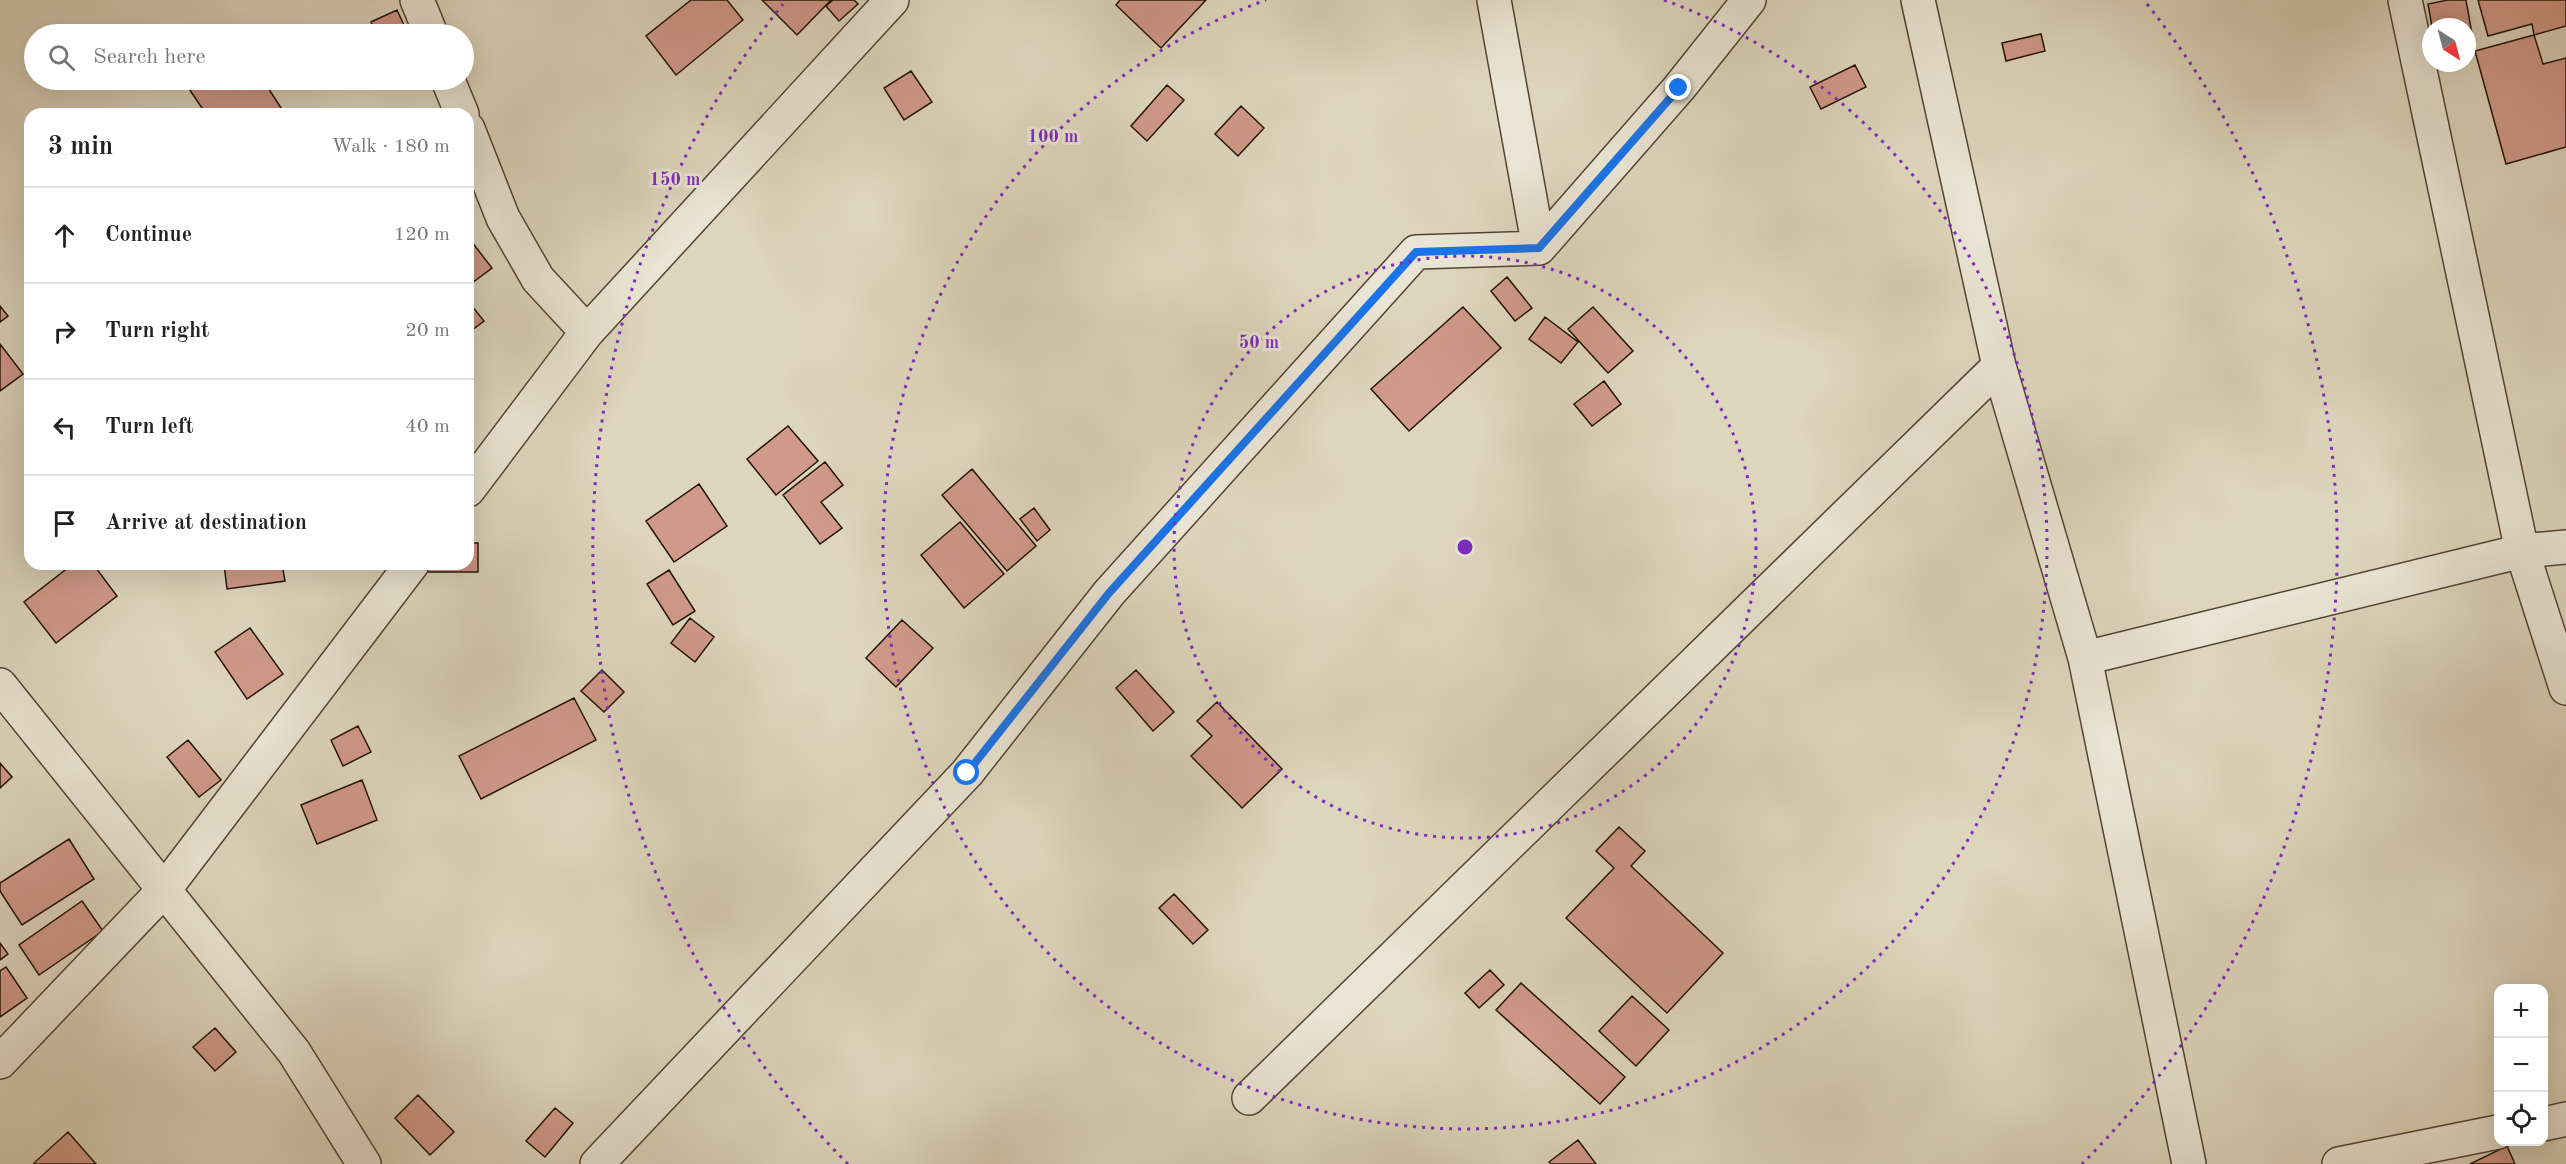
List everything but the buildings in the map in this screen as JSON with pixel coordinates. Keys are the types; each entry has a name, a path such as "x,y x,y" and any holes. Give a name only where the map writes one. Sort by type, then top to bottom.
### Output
{"street":[{"path":"417,0 427,24"},
{"path":"474,482 588,332 892,0"},
{"path":"1494,0 1539,248"},
{"path":"597,1164 967,773 1109,593 1416,252 1539,248 1679,88 1749,0"},
{"path":"1918,0 1999,366 2085,658 2189,1164"},
{"path":"2405,0 2522,551 2566,688"},
{"path":"452,90 460,108"},
{"path":"474,144 503,218 538,279 588,332"},
{"path":"1250,1098 1999,366"},
{"path":"2085,658 2522,551 2566,547"},
{"path":"0,1062 165,890 407,570"},
{"path":"0,685 294,1052 364,1164"},
{"path":"2548,1123 2566,1119"},
{"path":"2339,1164 2388,1158 2494,1133"}],"route":[{"path":"967,773 1109,593 1416,252 1539,248 1679,88"}]}
